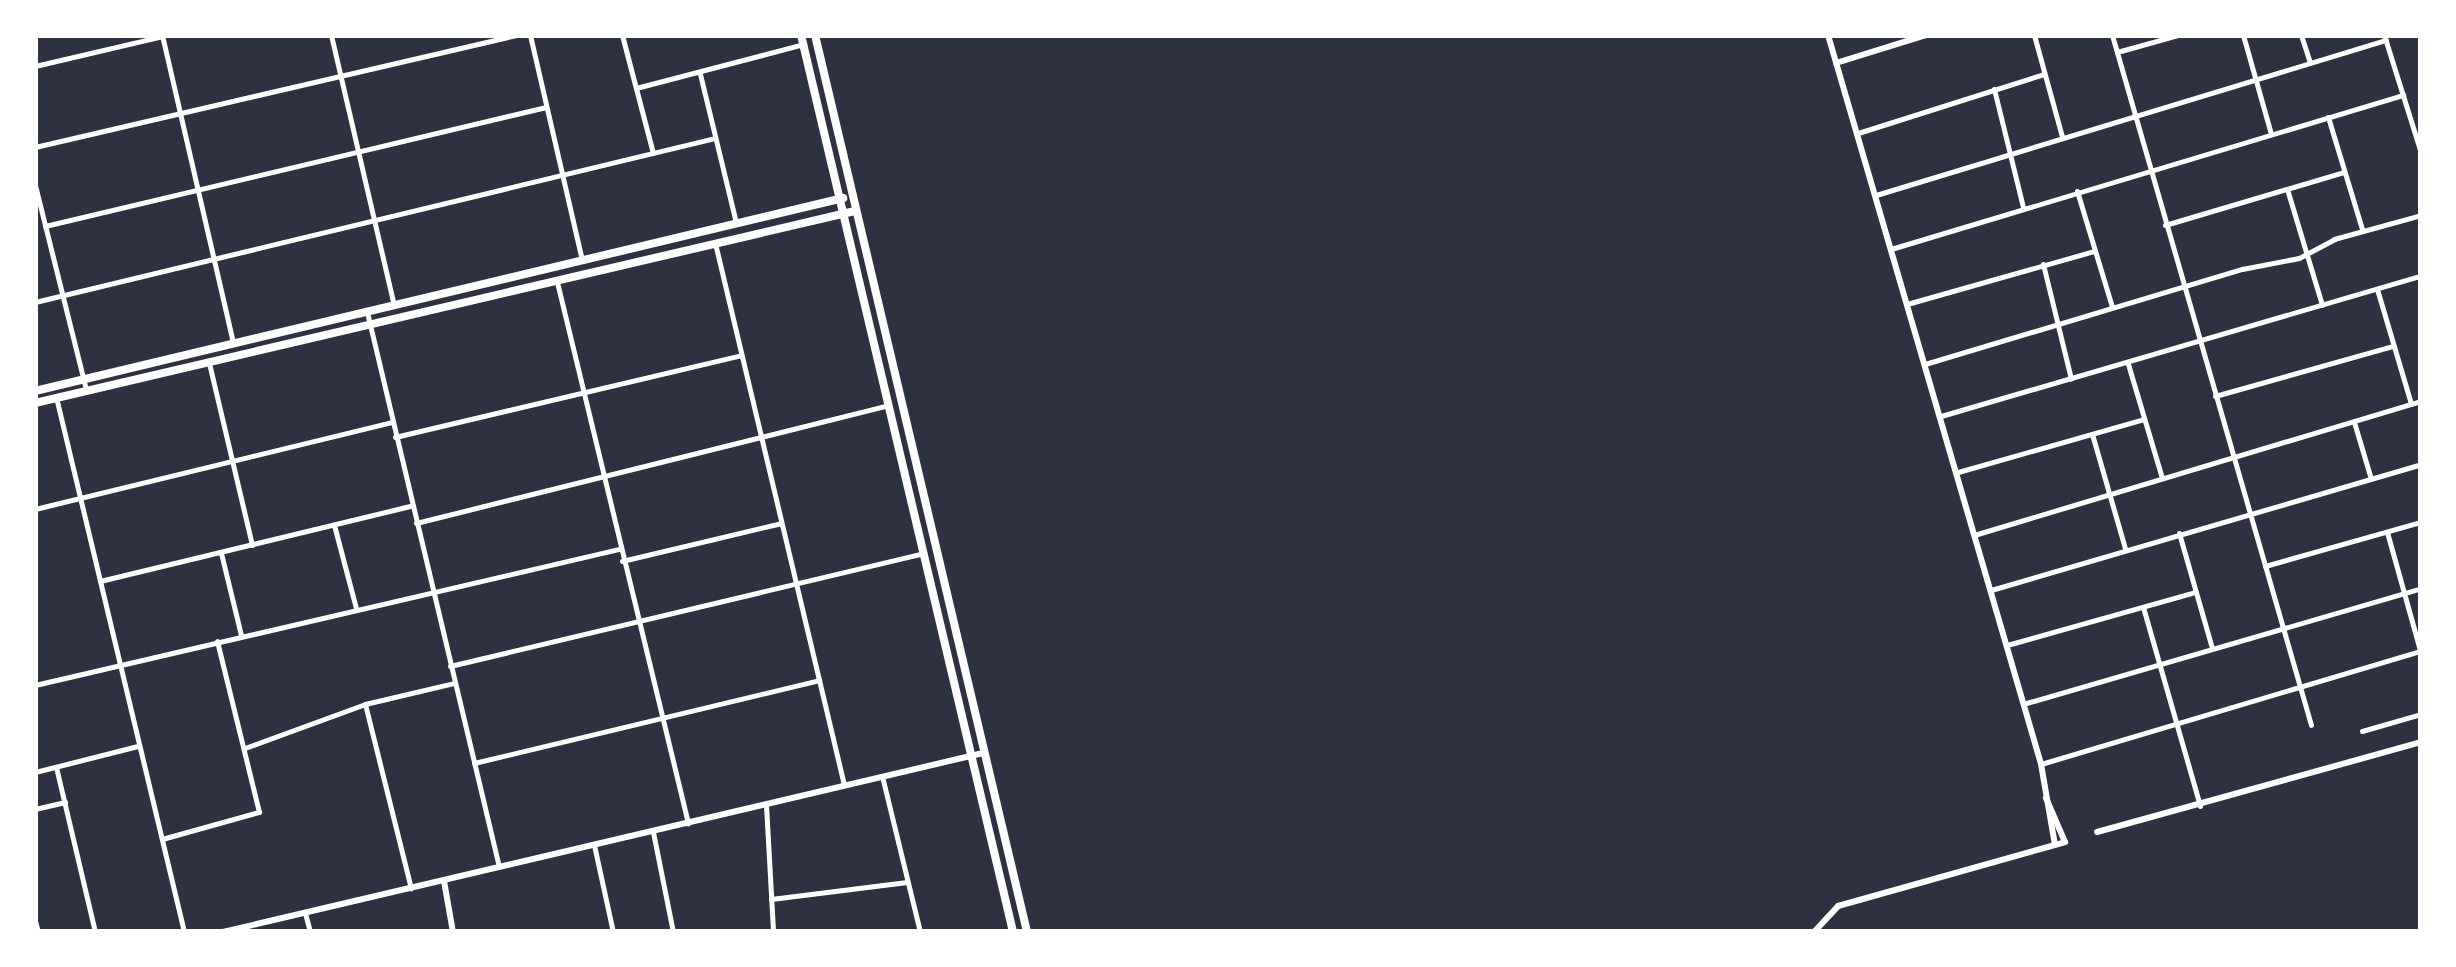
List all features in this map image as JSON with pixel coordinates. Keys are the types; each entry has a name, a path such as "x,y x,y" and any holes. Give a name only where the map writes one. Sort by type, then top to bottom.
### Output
{"main road":[{"path":"815,35 1027,932"},
{"path":"802,40 1013,932"},
{"path":"35,402 208,362 368,317 394,305 852,197"},
{"path":"35,391 234,345 511,290 855,211"},
{"path":"508,278 511,290"}],"street":[{"path":"331,35 394,305"},
{"path":"35,148 516,35"},
{"path":"530,35 582,261"},
{"path":"622,35 654,154"},
{"path":"1828,35 1958,472 2020,704 2041,764 2056,845"},
{"path":"1836,63 1926,35"},
{"path":"2034,35 2062,137"},
{"path":"2112,35 2311,725"},
{"path":"2117,52 2178,35"},
{"path":"2243,35 2271,134"},
{"path":"2301,35 2310,62"},
{"path":"35,66 163,36 234,345"},
{"path":"1876,195 2385,37 2421,152"},
{"path":"636,88 700,74 802,40"},
{"path":"700,74 736,224"},
{"path":"1858,132 2044,74"},
{"path":"1994,89 2023,207"},
{"path":"1890,249 2403,95"},
{"path":"45,226 546,107"},
{"path":"2328,117 2362,230"},
{"path":"35,302 374,224 716,138"},
{"path":"2164,225 2344,172"},
{"path":"35,185 86,390"},
{"path":"2287,189 2322,305"},
{"path":"2077,191 2112,307"},
{"path":"1926,364 2182,286 2306,254 2362,230 2421,215"},
{"path":"715,244 844,785"},
{"path":"1907,304 2094,251"},
{"path":"2043,264 2071,379"},
{"path":"1941,416 2421,276"},
{"path":"556,279 659,718 688,823"},
{"path":"2377,290 2410,404"},
{"path":"368,317 430,592 499,867"},
{"path":"2215,396 2393,346"},
{"path":"395,436 582,395 741,354"},
{"path":"208,362 252,545"},
{"path":"2128,364 2162,478"},
{"path":"56,398 184,932"},
{"path":"1974,535 2421,401"},
{"path":"416,522 888,405"},
{"path":"1958,472 2144,419"},
{"path":"35,509 392,422"},
{"path":"2354,422 2371,479"},
{"path":"2092,434 2126,548"},
{"path":"1988,590 2421,464"},
{"path":"100,582 412,506"},
{"path":"622,561 781,522"},
{"path":"2264,566 2421,522"},
{"path":"334,525 356,608"},
{"path":"2179,532 2212,648"},
{"path":"2041,764 2421,651 2387,532"},
{"path":"35,684 619,549"},
{"path":"450,666 923,553"},
{"path":"221,554 241,635"},
{"path":"2020,704 2421,588"},
{"path":"2004,646 2196,592"},
{"path":"2144,607 2200,806"},
{"path":"162,839 258,812 246,748 217,640"},
{"path":"474,763 819,680"},
{"path":"246,748 365,704 454,682"},
{"path":"365,704 411,888"},
{"path":"2362,731 2421,714"},
{"path":"2097,832 2421,742"},
{"path":"35,772 138,746"},
{"path":"224,932 983,753"},
{"path":"56,766 95,932"},
{"path":"882,776 920,932"},
{"path":"1814,932 1838,906 2065,842 2045,797"},
{"path":"35,809 65,802"},
{"path":"766,803 773,932"},
{"path":"653,831 672,932"},
{"path":"594,844 612,932"},
{"path":"444,880 453,932"},
{"path":"772,898 908,882"},
{"path":"306,913 309,930 318,932"},
{"path":"35,922 38,932"}]}
